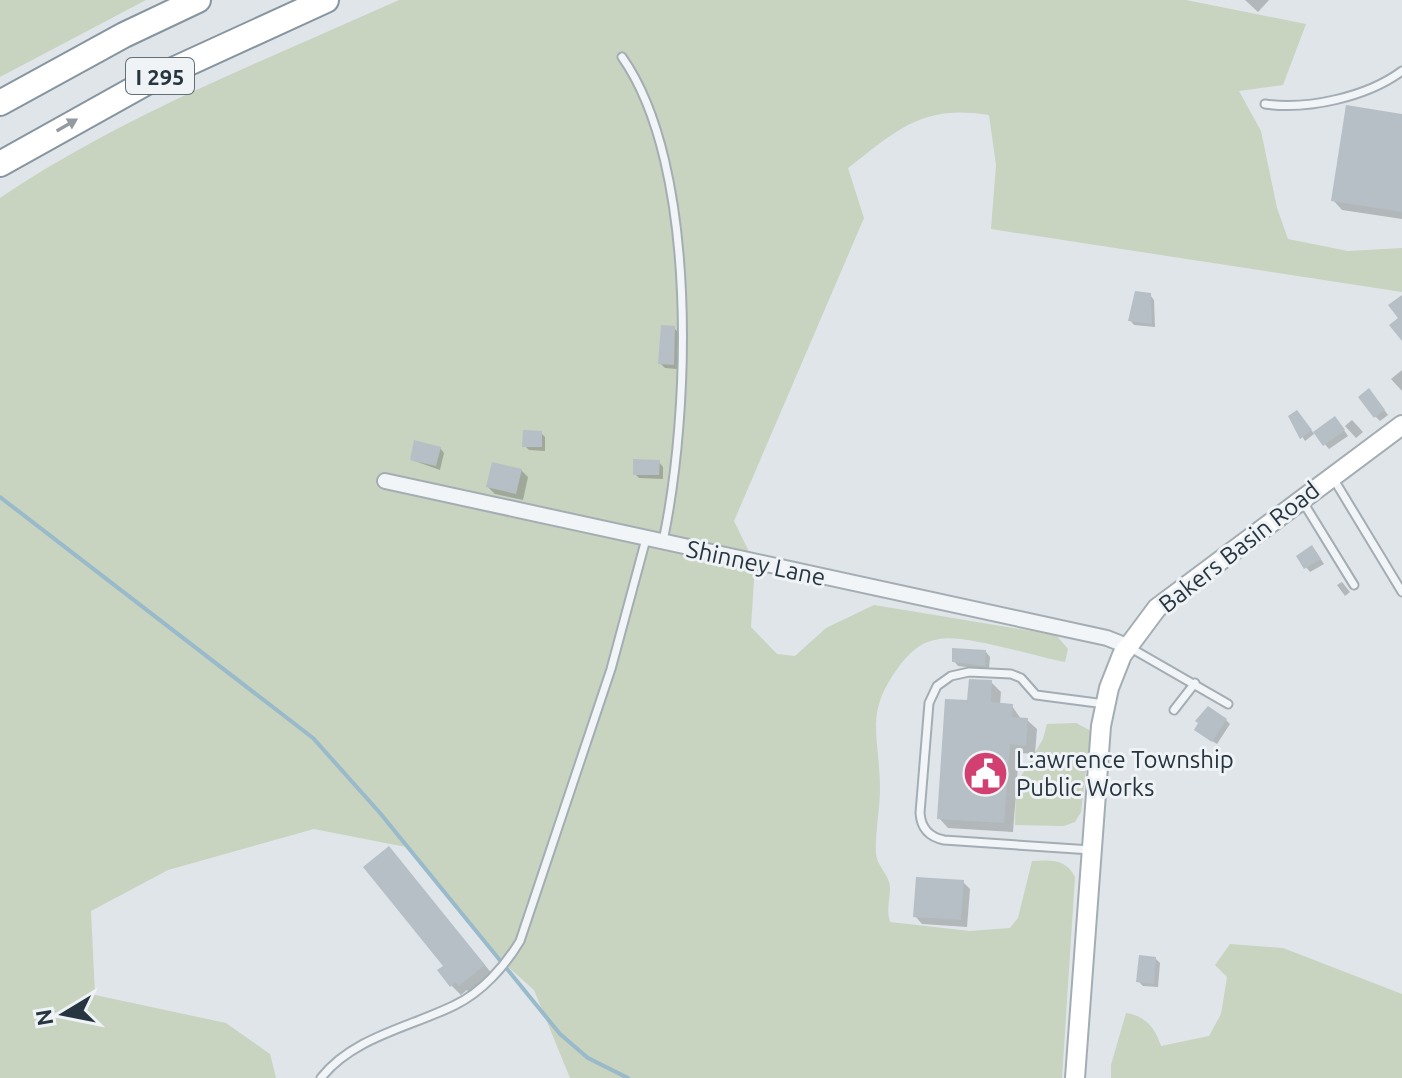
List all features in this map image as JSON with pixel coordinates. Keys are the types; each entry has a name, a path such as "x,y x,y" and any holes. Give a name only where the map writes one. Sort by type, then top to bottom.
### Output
{"highway":[{"name":"I 295","path":"0,164 147,82 326,0"},
{"name":"I 295","path":"0,103 189,4"},
{"path":"0,86 103,38 189,4"}],"main road":[{"name":"Bakers Basin Road","path":"1075,1078 1105,704 1127,646 1157,608 1402,425"}],"street":[{"name":"Shinney Lane","path":"385,481 1107,638 1127,646"}],"lane":[{"path":"622,57 638,79 658,134 681,279 683,390 662,543"},
{"path":"1265,104 1292,108 1387,82 1402,71"},
{"path":"1332,476 1402,592"},
{"path":"1301,498 1354,585"},
{"path":"321,1078 333,1065 370,1042 468,997 498,970 526,929 611,669 646,539"},
{"path":"1127,646 1228,704"},
{"path":"1091,850 944,840 931,836 920,817 927,712 937,686 951,676 969,672 1011,674 1021,678 1036,695 1105,704"},
{"path":"1174,710 1195,683"}],"green space":[{"path":"0,0 146,0 0,77"},
{"path":"399,0 1186,0 1306,24 1283,85 1239,91 1261,131 1277,208 1288,239 1348,251 1402,248 1402,292 991,229 996,165 989,115 946,113 928,117 896,132 848,168 864,218 734,521 755,564 751,627 777,654 795,656 826,628 874,605 1056,635 1068,649 1065,662 966,640 951,638 927,642 908,655 889,682 876,723 880,787 876,854 889,882 890,922 970,931 1010,928 1018,918 1032,861 1062,863 1075,877 1062,1078 570,1078 534,990 497,957 406,847 314,829 168,870 91,911 95,995 226,1023 270,1054 276,1078 0,1078 0,198 47,168 145,115"},
{"path":"1076,723 1091,731 1081,812 1075,822 1064,826 1015,825 1016,785 1043,739 1047,724"},
{"path":"1230,944 1283,948 1402,994 1402,1078 1111,1078 1111,1065 1126,1013 1149,1024 1161,1046 1209,1036 1221,1014 1227,977 1215,965"}],"building":[{"path":"1346,105 1402,114 1402,212 1331,201"},
{"path":"1135,291 1151,293 1152,324 1128,321"},
{"path":"1402,295 1402,341 1389,325 1398,318 1388,305"},
{"path":"661,325 675,326 674,365 658,364"},
{"path":"1369,388 1385,410 1374,418 1358,397"},
{"path":"1297,410 1312,430 1300,439 1288,416"},
{"path":"1335,416 1345,430 1323,446 1313,432"},
{"path":"523,430 542,431 542,447 522,447"},
{"path":"414,440 441,447 436,466 410,460"},
{"path":"633,459 660,460 659,475 633,475"},
{"path":"492,462 522,469 516,494 486,487"},
{"path":"1312,545 1321,559 1304,569 1296,556"},
{"path":"952,648 986,650 985,666 952,662"},
{"path":"969,679 992,680 991,702 1013,704 1012,717 1028,718 1026,746 1010,744 1004,823 937,819 945,699 967,700"},
{"path":"1208,706 1227,719 1212,742 1194,730 1198,723 1195,721"},
{"path":"389,846 485,965 459,986 456,982 450,987 437,970 443,966 363,867"},
{"path":"916,877 964,880 961,920 913,917"},
{"path":"1139,955 1156,957 1154,984 1136,982"}],"waterway":[{"path":"0,497 313,738 380,813 560,1034 588,1058 628,1078"}],"place":[{"name":"L:awrence Township Public Works","path":"985,773"}]}
